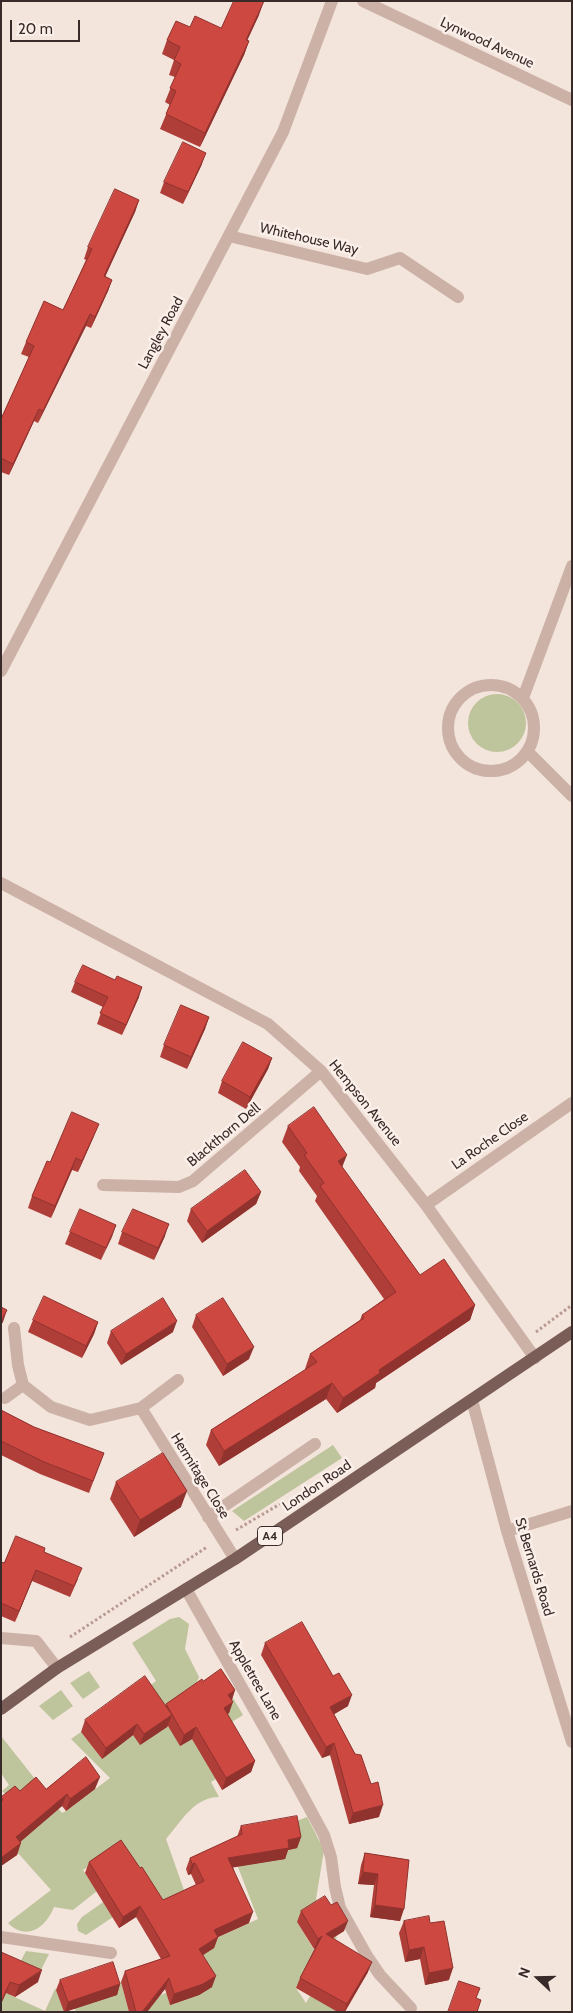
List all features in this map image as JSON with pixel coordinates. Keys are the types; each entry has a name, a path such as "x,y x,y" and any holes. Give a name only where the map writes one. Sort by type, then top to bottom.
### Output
{"main road":[{"name":"London Road","path":"1,1709 57,1668 234,1559 572,1332"}],"street":[{"name":"Langley Road","path":"1,671 283,132 332,1"},
{"name":"Lynwood Avenue","path":"363,1 572,100"},
{"name":"Whitehouse Way","path":"229,236 367,269 400,258 458,296"},
{"path":"523,698 572,566"},
{"path":"484,685 498,685 512,690 523,698 531,713 534,730 527,751 518,762 505,768 491,771 477,769 465,762 455,751 449,738 448,724 452,710 459,698 470,690 484,685"},
{"path":"527,751 572,796"},
{"name":"Hempson Avenue","path":"1,883 268,1024 321,1071 426,1205 535,1358"},
{"name":"Blackthorn Dell","path":"103,1185 179,1187 193,1181 321,1071"},
{"name":"La Roche Close","path":"426,1205 572,1103"},
{"path":"14,1328 18,1365 24,1385 51,1407 90,1420 141,1408 178,1380"},
{"path":"5,1398 24,1385"},
{"name":"St Bernards Road","path":"472,1400 507,1531 572,1742"},
{"name":"Hermitage Close","path":"141,1408 234,1559"},
{"path":"208,1517 316,1444"},
{"path":"507,1531 572,1512"},
{"name":"Appletree Lane","path":"186,1588 298,1787 328,1847 340,1908 380,1975 411,2008"},
{"path":"1,1638 36,1642 57,1668"},
{"path":"1,1937 111,1953"}],"path":[{"path":"524,1341 572,1305"},
{"path":"46,1652 221,1538 288,1500"}],"green space":[{"path":"497,694 513,699 521,707 526,723 521,739 513,747 497,752 481,747 473,739 468,723 473,707 481,699"},
{"path":"333,1445 342,1458 244,1521 232,1511"},
{"path":"179,1617 189,1624 185,1649 199,1677 192,1694 221,1678 243,1715 206,1738 207,1763 216,1779 211,1782 219,1797 202,1801 195,1806 166,1839 185,1893 214,1939 258,1919 238,1867 292,1823 307,1817 324,1850 316,1899 321,1907 297,1922 314,1950 336,1936 337,1938 316,1952 296,1988 306,2003 310,1996 344,2012 143,2012 141,2002 166,1993 173,1933 116,1849 83,1870 97,1891 73,1910 54,1907 41,1926 29,1932 15,1929 8,1923 51,1890 1,1834 1,1815 10,1798 2,1791 9,1785 1,1773 1,1736 62,1813 66,1811 110,1778 71,1739 81,1732 102,1759 143,1691 156,1681 132,1643 170,1619"},
{"path":"89,1671 100,1687 83,1699 70,1683"},
{"path":"61,1690 73,1706 53,1720 39,1706"},
{"path":"109,1898 119,1913 86,1935 78,1931 77,1924 82,1917"},
{"path":"26,1951 49,1954 38,1976 15,1972"},
{"path":"12,1981 10,1995 45,2011 55,1989 57,1990 64,2012 1,2012 1,2004"},
{"path":"121,1982 129,2012 76,2012 69,1993"}],"building":[{"path":"234,1 264,1 246,40 249,41 205,133 166,114 176,91 170,88 181,64 174,60 180,47 167,40 176,21 190,27 195,16 221,28"},
{"path":"183,142 206,153 188,192 164,182"},
{"path":"115,189 139,200 104,276 112,280 95,317 90,314 43,411 39,409 13,464 1,458 1,419 34,346 26,342 44,301 63,310 92,249 88,247"},
{"path":"83,965 115,980 117,976 142,987 126,1025 100,1013 108,997 75,982"},
{"path":"181,1005 209,1017 191,1057 164,1045"},
{"path":"243,1042 272,1058 250,1097 222,1081"},
{"path":"314,1107 347,1155 338,1161 420,1275 444,1259 475,1305 379,1370 380,1373 343,1398 332,1383 224,1451 211,1430 317,1362 310,1354 364,1318 362,1315 396,1292 320,1186 324,1183 304,1155 307,1153 288,1126"},
{"path":"72,1112 99,1124 82,1161 76,1158 55,1206 32,1196 47,1161 50,1162"},
{"path":"245,1170 261,1192 207,1231 191,1209"},
{"path":"80,1209 116,1225 106,1248 70,1232"},
{"path":"133,1209 169,1224 158,1248 122,1232"},
{"path":"44,1296 98,1322 86,1346 33,1320"},
{"path":"163,1298 177,1321 126,1354 111,1331"},
{"path":"223,1298 254,1347 227,1364 196,1315"},
{"path":"1,1307 7,1310 1,1321"},
{"path":"1,1410 34,1427 104,1453 93,1481 44,1462 1,1441"},
{"path":"163,1453 187,1491 140,1520 116,1482"},
{"path":"16,1536 45,1548 44,1552 82,1568 74,1586 36,1570 19,1611 1,1603 1,1562 4,1563"},
{"path":"302,1622 333,1676 339,1673 352,1695 330,1707 355,1754 361,1755 371,1784 378,1782 383,1805 353,1813 334,1743 326,1747 265,1643"},
{"path":"221,1669 235,1690 228,1695 233,1702 224,1708 255,1761 226,1778 196,1727 184,1735 166,1704 202,1679 203,1681"},
{"path":"145,1676 172,1715 144,1734 137,1724 106,1748 85,1720"},
{"path":"86,1757 100,1777 70,1799 67,1794 16,1837 21,1843 1,1858 1,1801 3,1800 1,1797 15,1786 20,1791 36,1777 46,1789"},
{"path":"297,1816 301,1837 288,1840 289,1848 228,1858 253,1912 214,1930 218,1937 199,1949 216,1976 203,1984 174,1994 169,1978 142,2012 136,2012 125,1971 170,1956 140,1906 123,1917 89,1862 121,1840 140,1868 142,1867 163,1900 204,1881 195,1863 192,1864 190,1858 242,1834 241,1826"},
{"path":"365,1853 409,1860 404,1909 375,1905 378,1874 363,1872"},
{"path":"325,1896 331,1905 337,1902 348,1921 326,1934 372,1962 347,2004 300,1978 322,1936 318,1939 301,1911"},
{"path":"429,1916 430,1923 444,1921 453,1968 429,1973 424,1947 409,1950 404,1921"},
{"path":"1,1952 42,1970 19,1985 10,1982 2,2000 1,1998"},
{"path":"113,1962 120,1984 68,2002 60,1980"},
{"path":"459,1981 480,1988 476,1998 481,2000 477,2012 448,2012"}]}
